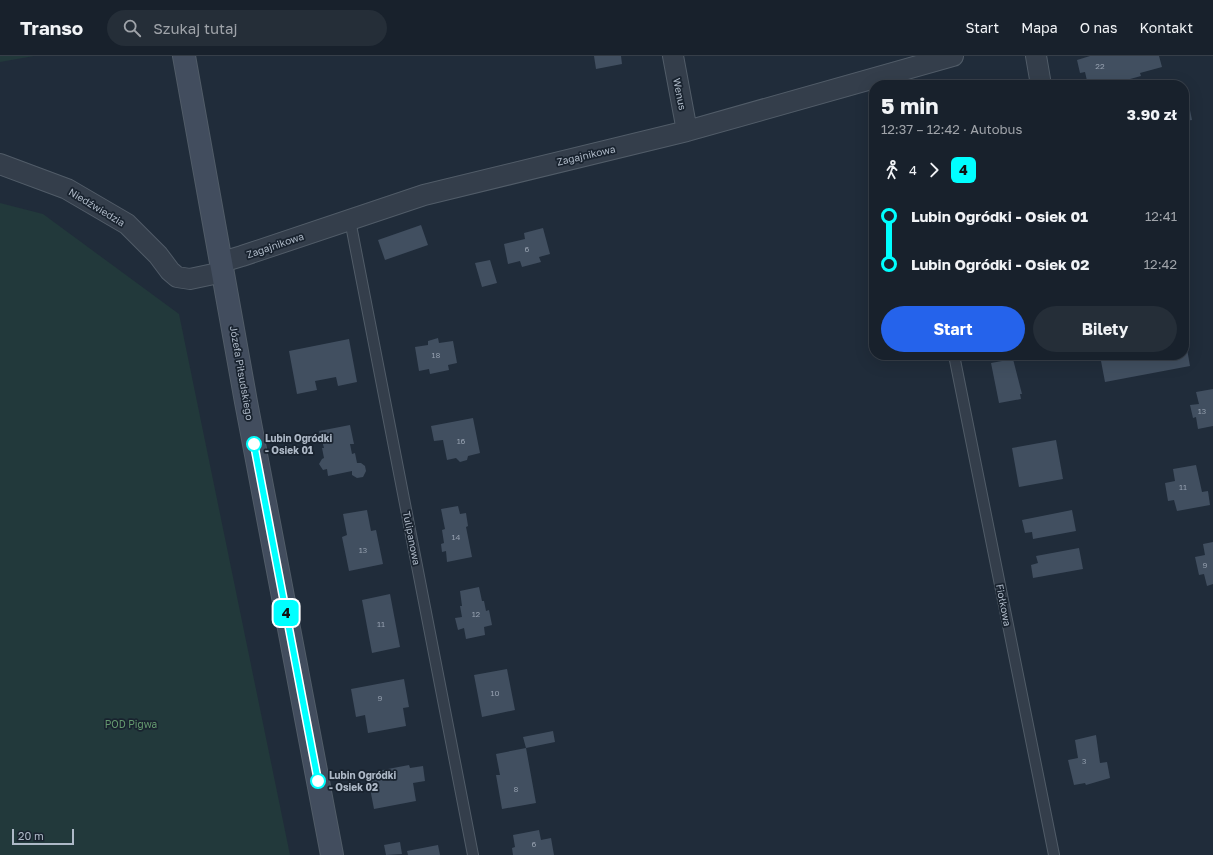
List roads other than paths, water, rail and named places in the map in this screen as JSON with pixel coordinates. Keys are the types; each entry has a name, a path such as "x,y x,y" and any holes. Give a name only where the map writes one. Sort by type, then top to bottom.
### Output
{"street":[{"name":"Józefa Piłsudskiego","path":"184,56 332,855"},
{"name":"Wenus","path":"673,56 687,131"},
{"name":"Zagajnikowa","path":"223,267 350,220 424,195 687,131 953,56"},
{"path":"1036,56 1040,80"},
{"name":"Niedźwiedzia","path":"0,164 67,189 127,224 158,255 170,271 177,277 190,279 223,267"}],"lane":[{"name":"Tulipanowa","path":"350,220 473,855"},
{"name":"Fiołkowa","path":"955,360 1054,855"}],"place":[{"name":"Lubin Ogródki - Osiek 01","path":"254,444"},
{"name":"Lubin Ogródki - Osiek 02","path":"318,781"}],"park label":[{"name":"POD Pigwa","path":"131,724"}]}
